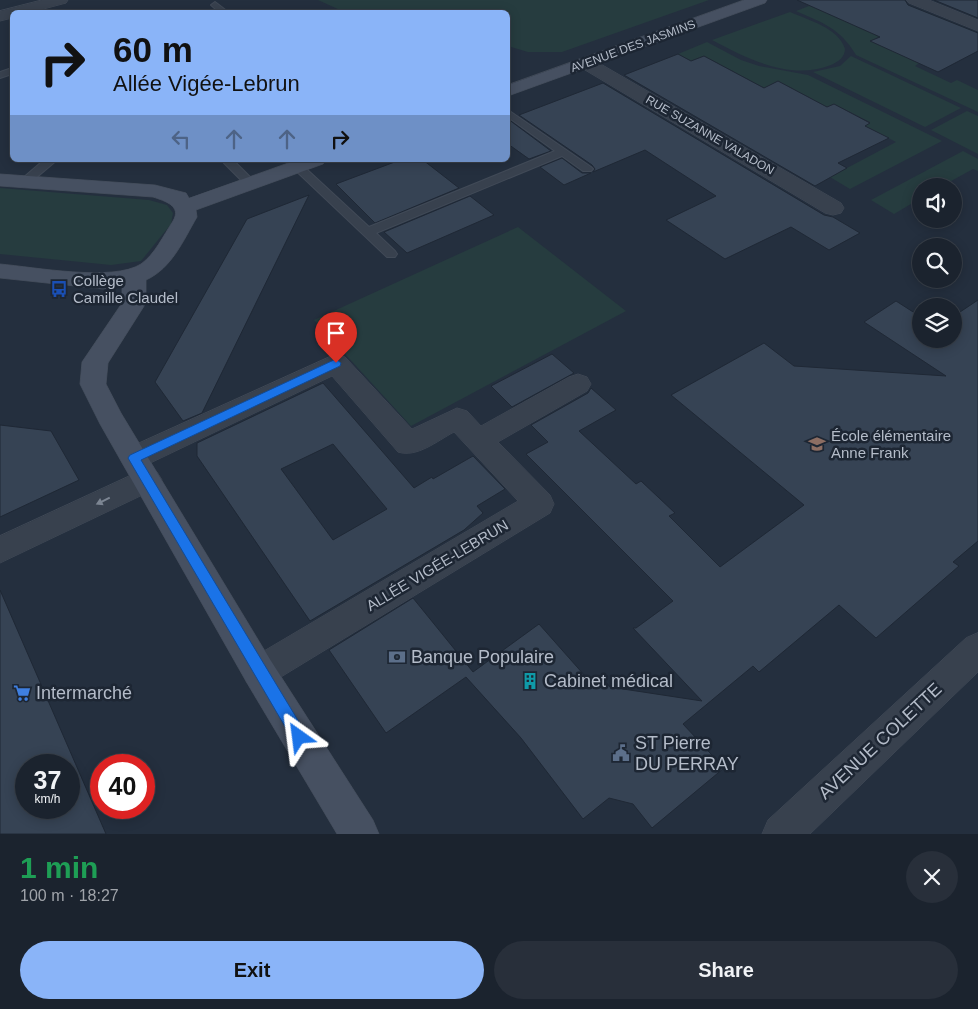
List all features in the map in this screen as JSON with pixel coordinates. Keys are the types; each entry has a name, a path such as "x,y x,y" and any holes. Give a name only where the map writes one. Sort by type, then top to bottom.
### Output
{"street":[{"path":"22,10 60,0"},
{"name":"AVENUE DES JASMINS","path":"510,90 759,0"},
{"path":"915,0 978,26"},
{"name":"RUE SUZANNE VALADON","path":"586,63 833,208"},
{"path":"185,207 307,163"},
{"path":"0,271 103,281 134,276 148,270 159,261 186,217 185,207 178,198 155,191 2,179"},
{"path":"134,276 134,303 95,362 93,384 140,469 259,672 359,834"},
{"name":"ALLÉE VIGÉE-LEBRUN","path":"140,469 336,363 408,444 457,418 539,504 259,672"},
{"path":"479,440 578,384"},
{"path":"0,550 140,469"},
{"name":"AVENUE COLETTE","path":"782,834 978,649"}],"lane":[{"path":"215,4 222,10"},
{"path":"510,114 587,169"},
{"path":"368,232 562,152"},
{"path":"27,180 48,162"},
{"path":"229,162 251,184"},
{"path":"307,163 368,232 391,254"}],"green space":[{"path":"318,0 709,0 562,52 528,52 510,47 510,10 340,10"},
{"path":"822,1 880,36 871,41 919,63 915,66 951,83 957,80 978,90 978,112 856,55 844,38 837,32 823,23 796,11"},
{"path":"790,12 830,30 836,35 845,49 841,59 831,65 816,69 800,71 785,69 770,66 712,40"},
{"path":"707,42 741,60 759,66 808,75 942,141 850,189 830,177 896,142 865,126 870,122 834,104 827,107 778,81 764,88 704,56 691,61 678,54"},
{"path":"851,56 961,108 925,127 813,72 840,66"},
{"path":"967,111 978,116 978,154 931,130"},
{"path":"963,151 978,159 978,171 973,169 957,178 912,178"},
{"path":"912,178 912,203 894,214 871,200"},
{"path":"0,188 149,200 167,205 173,213 171,224 141,261 111,265 0,254"},
{"path":"518,227 626,311 411,426 314,320"}],"building":[{"path":"797,0 905,0 908,5 978,33 978,51 938,72 870,41 880,37"},
{"path":"934,0 978,0 978,18"},
{"path":"678,54 691,61 704,56 764,88 778,81 827,107 834,104 870,123 865,126 889,138 838,163 847,168 815,186 624,75"},
{"path":"603,83 824,215 833,217 860,233 829,250 791,227 725,259 666,220 716,196 645,150 593,172 595,169 592,165 519,115"},
{"path":"510,120 551,151 529,159 510,145"},
{"path":"562,158 582,173 591,173 564,185 540,167"},
{"path":"395,162 426,162 459,188 375,223 336,184"},
{"path":"309,195 202,413 183,421 155,382 247,219"},
{"path":"470,196 494,215 407,253 384,232"},
{"path":"978,300 978,541 953,562 959,566 876,638 839,605 759,672 753,666 683,724 724,768 652,828 633,804 609,798 583,819 521,738 466,677 386,733 329,650 413,598 473,672 539,624 593,685 602,678 610,687 702,701 633,628 636,628 673,601 526,454 548,442 531,425 588,393 591,388 616,410 579,431 636,484 641,481 675,513 669,516 720,567 804,505 671,395 764,343 794,366 946,376 864,322 896,301 912,311 912,348 962,348 962,311"},
{"path":"552,354 574,373 512,407 491,386"},
{"path":"323,383 414,488 473,456 505,489 477,506 483,513 464,530 310,621 197,456 197,443","holes":["333,444 387,509 333,540 281,469"]},
{"path":"0,425 51,431 79,480 0,517"},
{"name":"Intermarché","path":"0,590 71,754 15,754 15,819 80,819 80,774 90,797 90,819 99,819 106,834 0,834"}],"place":[{"name":"Collège Camille Claudel","path":"59,289"},
{"name":"École élémentaire Anne Frank","path":"817,444"},
{"name":"Banque Populaire","path":"397,657"},
{"name":"Cabinet médical","path":"530,681"},
{"name":"Intermarché","path":"22,693"},
{"name":"ST Pierre DU PERRAY","path":"621,753"}],"route":[{"path":"299,737 134,458 336,363"}]}
